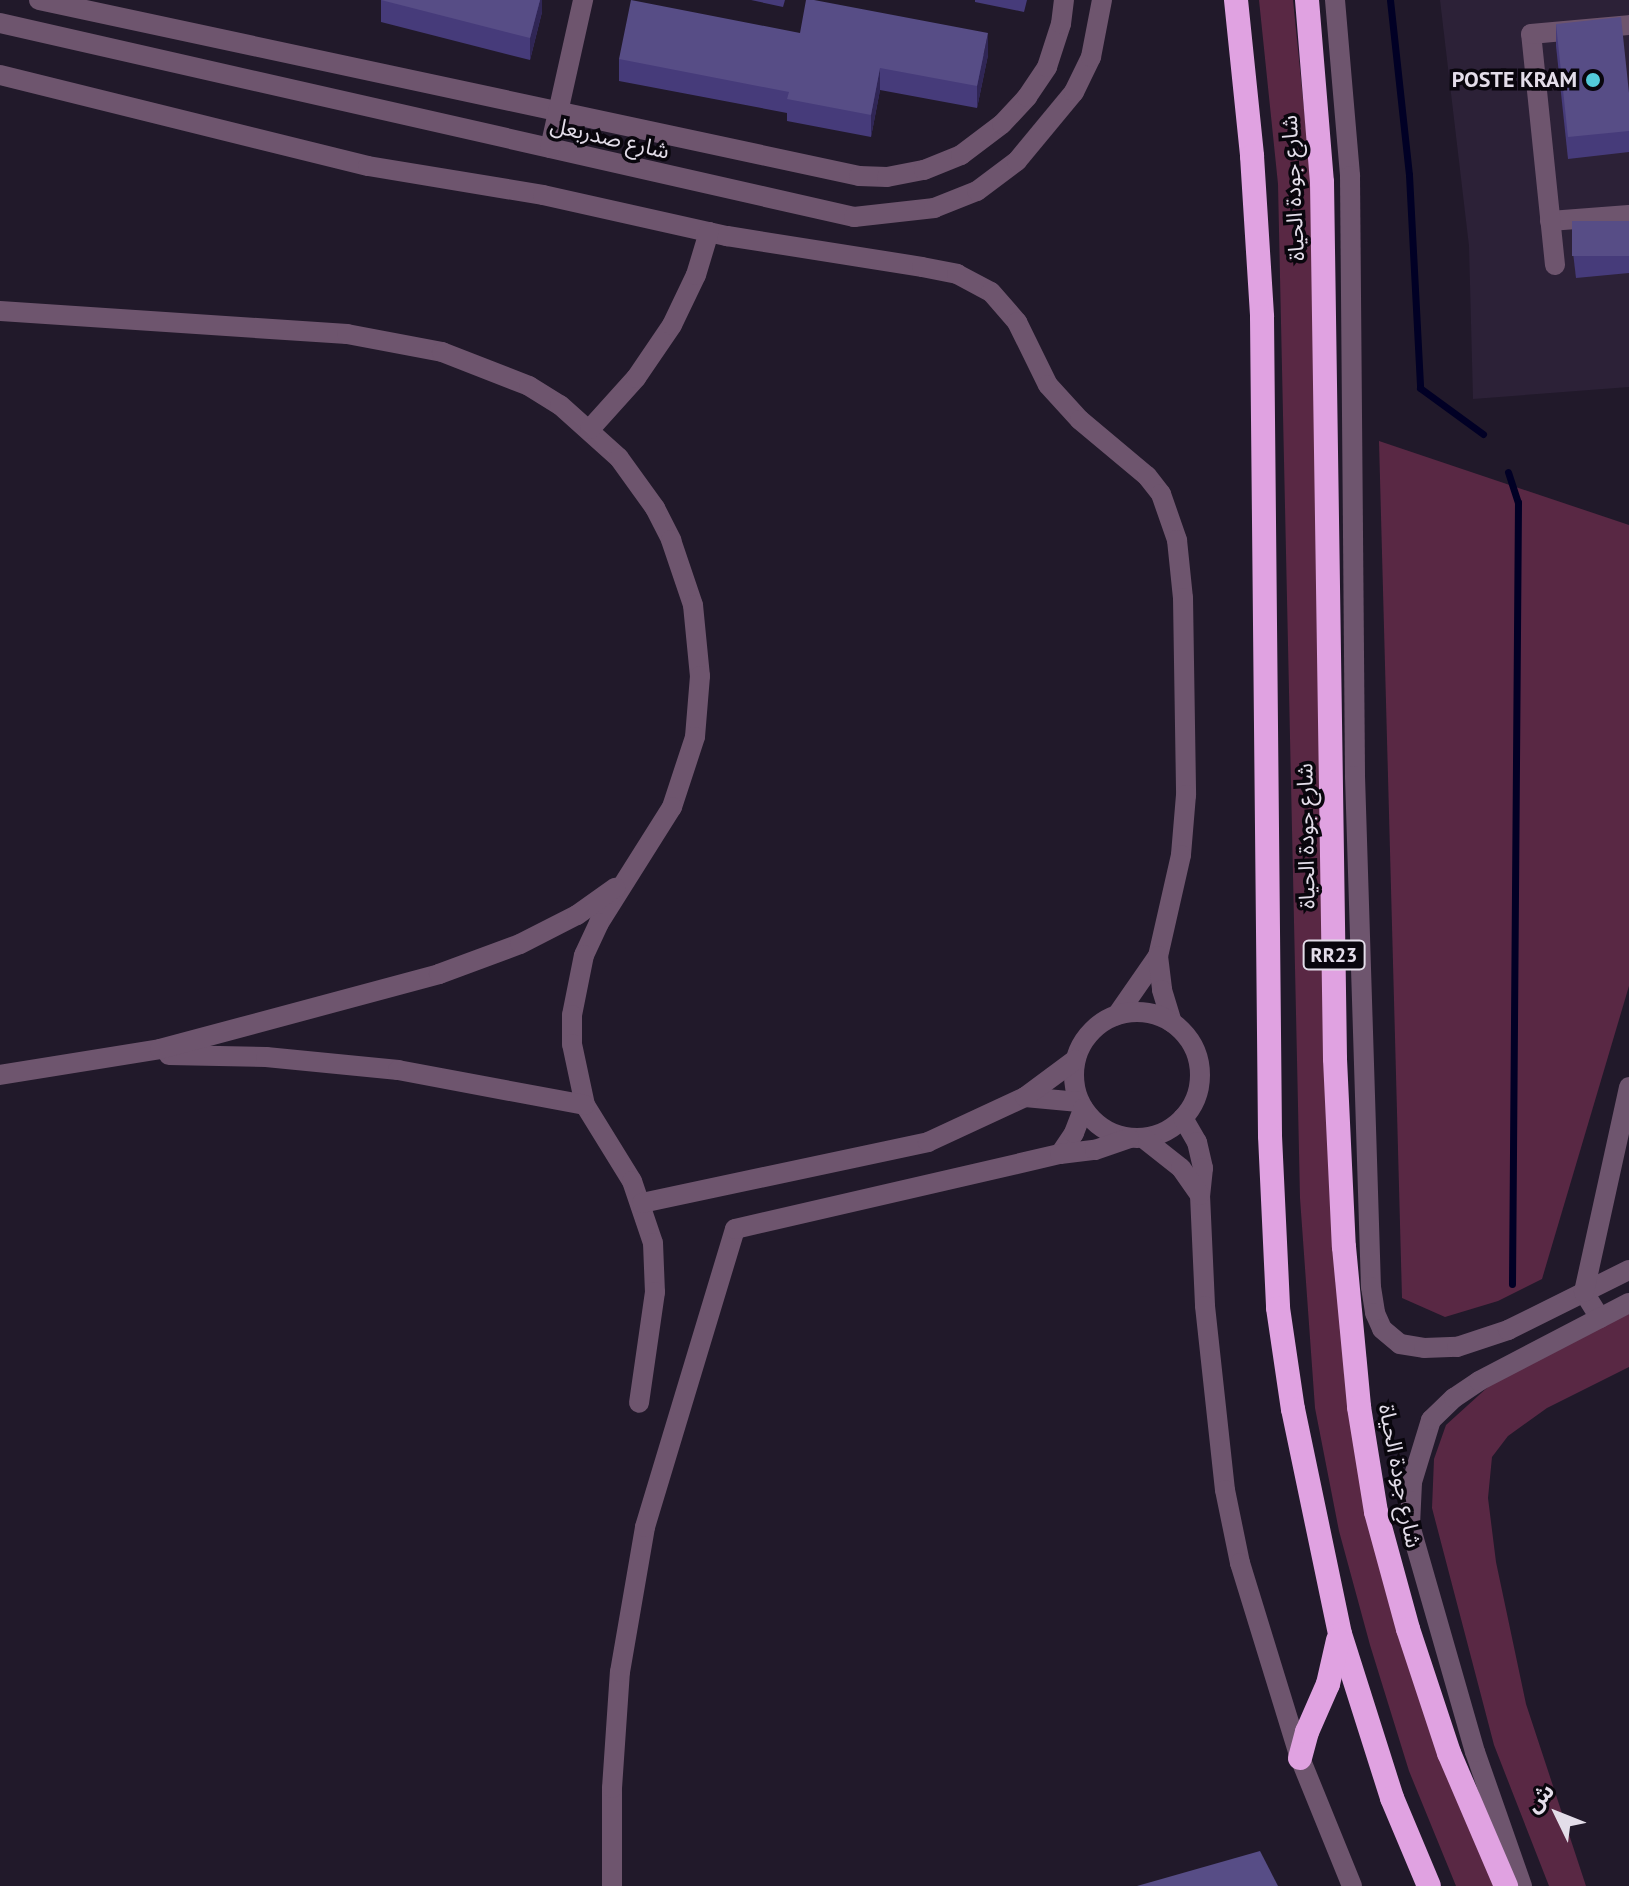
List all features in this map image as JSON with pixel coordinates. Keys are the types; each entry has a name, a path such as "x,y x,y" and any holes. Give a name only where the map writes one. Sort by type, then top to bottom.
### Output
{"highway":[{"name":"شارع جودة الحياة","path":"1236,0 1252,156 1262,317 1270,1136 1278,1308 1298,1440 1340,1634 1387,1783 1429,1886"},
{"name":"شارع جودة الحياة","path":"1307,0 1322,182 1335,1059 1344,1247 1359,1407 1376,1512 1408,1629 1449,1753 1506,1886"},
{"path":"1300,1758 1307,1732 1328,1684 1340,1634"}],"street":[{"name":"شارع صدربعل","path":"39,0 120,9 557,113 859,176 887,177 924,170 961,155 1002,124 1027,97 1047,67 1061,24 1064,0"},
{"path":"550,148 583,0"},
{"name":"شارع صدربعل","path":"0,23 810,210 854,217 934,208 977,191 1017,161 1074,92 1091,57 1102,0"},
{"path":"1335,0 1350,176 1355,776 1371,1287 1375,1313 1382,1329 1400,1344 1424,1348 1457,1347 1508,1330 1629,1270"},
{"path":"111,47 120,9"},
{"path":"1555,265 1531,34 1629,25"},
{"path":"0,75 354,163 543,195 709,232 922,267 974,282 1007,307 1048,385 1062,402 1129,459 1161,494 1173,526 1181,568 1186,795 1181,855 1158,956 1162,990 1172,1023"},
{"path":"1550,221 1629,215"},
{"path":"590,429 636,378 672,325 696,275 709,232"},
{"path":"0,311 317,332 397,341 481,365 529,386 590,429 640,484 671,540 693,605 698,640 699,709 685,775 658,833 599,923 575,986 572,1044 585,1105 642,1203 653,1243 655,1292 639,1403"},
{"path":"0,1075 120,1057 264,1022 480,961 577,915 628,879"},
{"path":"1117,1015 1158,956"},
{"path":"612,1886 612,1788 620,1672 645,1527 735,1229 1060,1154 1095,1150 1136,1138 1168,1130 1183,1118 1199,1088 1200,1071 1189,1039 1172,1023 1151,1013 1117,1015 1099,1025 1084,1040 1075,1060 1073,1081 1081,1105 1103,1129 1136,1138 1181,1168 1200,1195"},
{"path":"264,1022 266,1057"},
{"path":"120,1057 266,1057 412,1072 585,1105"},
{"path":"642,1203 928,1142 1025,1097 1075,1060"},
{"path":"1600,1318 1584,1292 1629,1087"},
{"path":"1025,1097 1081,1105"},
{"path":"1060,1154 1074,1133 1081,1105"},
{"path":"1183,1118 1201,1154 1205,1306 1225,1490 1240,1563 1300,1758 1352,1886"},
{"path":"1522,1886 1475,1752 1410,1525 1412,1482 1431,1420 1454,1398 1479,1381 1629,1303"}],"shaded area":[{"path":"1259,0 1293,0 1311,178 1350,1398 1497,1886 1456,1886 1409,1771 1339,1531 1315,1408 1300,1198 1278,184"},
{"path":"1440,0 1629,0 1629,387 1473,399 1469,246"},
{"path":"1379,441 1629,525 1629,986 1542,1279 1498,1301 1445,1317 1402,1298"},
{"path":"1629,1313 1629,1367 1547,1408 1508,1436 1492,1457 1488,1498 1496,1562 1526,1704 1586,1886 1549,1886 1494,1745 1432,1508 1434,1459 1446,1425 1489,1386"}],"building":[{"path":"381,0 540,0 530,38"},
{"path":"631,0 800,33 806,0 814,0 988,33 977,86 880,68 871,115 787,99 789,92 619,59"},
{"name":"POSTE KRAM","path":"1621,17 1629,93 1629,131 1568,137 1556,24"},
{"path":"1572,221 1629,221 1629,256 1572,256"},
{"path":"1260,1851 1278,1886 1137,1886"}],"waterway":[{"path":"1390,0 1409,175 1420,388 1483,434"},
{"path":"1508,472 1518,502 1512,1284"}],"place":[{"name":"POSTE KRAM","path":"1593,80"}]}
